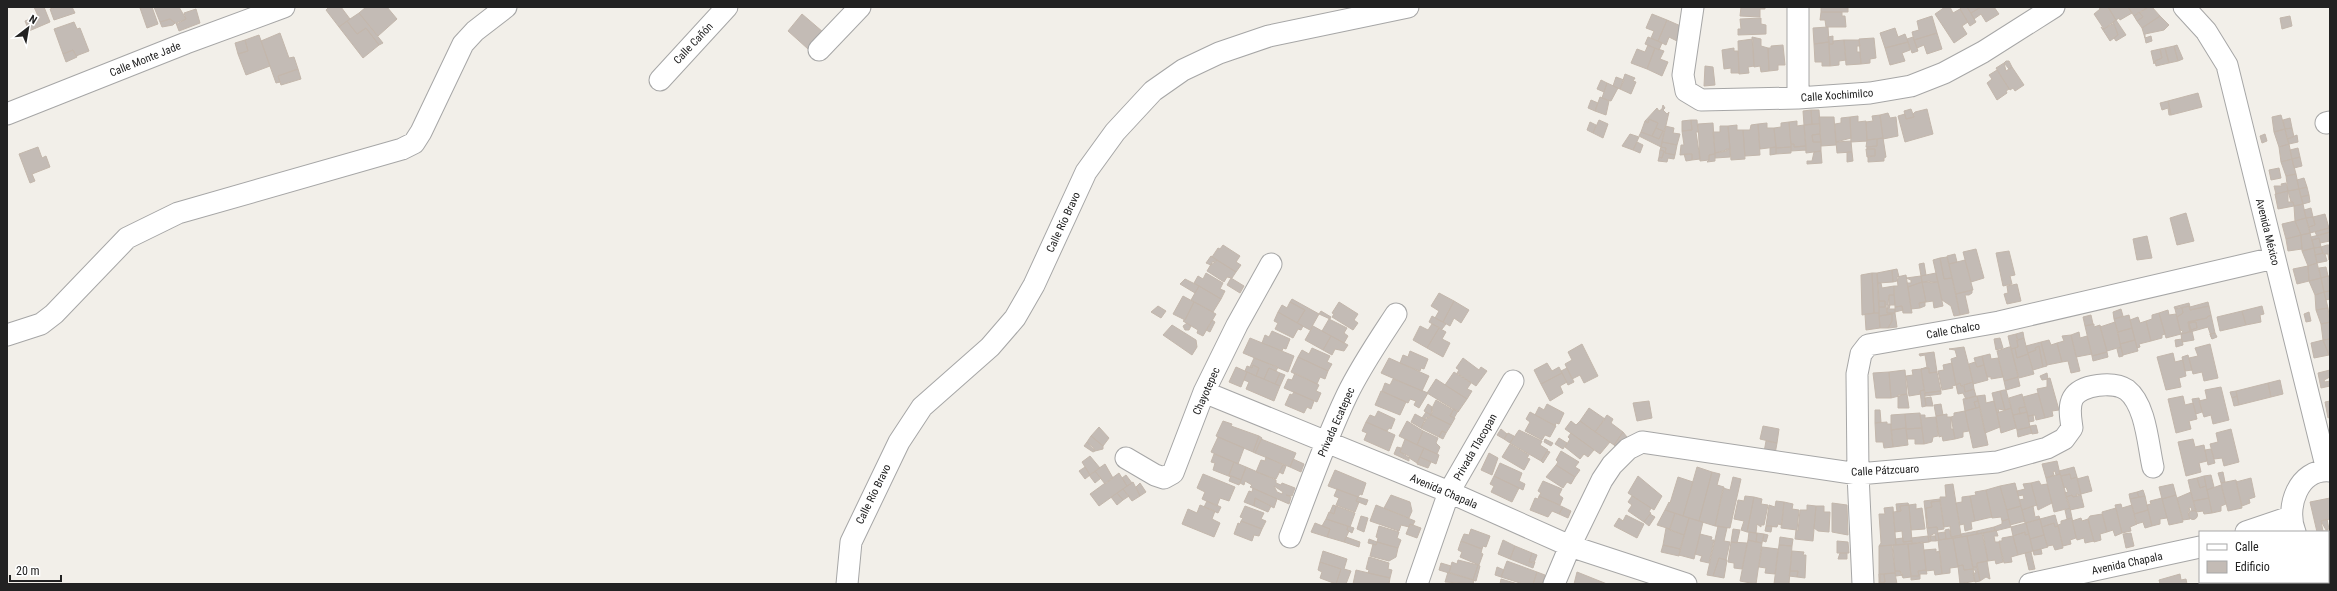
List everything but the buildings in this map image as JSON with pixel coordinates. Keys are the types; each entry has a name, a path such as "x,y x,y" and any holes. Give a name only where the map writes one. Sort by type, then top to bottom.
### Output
{"street":[{"name":"Calle Monte Jade","path":"7,114 186,42 284,7"},
{"path":"7,336 41,324 54,314 127,238 159,220 178,213 402,149 414,143 421,132 463,44 475,31 506,7"},
{"name":"Calle Cañón","path":"660,80 727,7"},
{"path":"819,50 860,7"},
{"name":"Calle Río Bravo","path":"847,584 850,542 899,442 922,407 990,347 1015,318 1034,285 1086,172 1115,132 1148,96 1183,70 1219,54 1269,36 1408,7"},
{"name":"Calle Xochimilco","path":"1692,7 1683,76 1686,91 1701,100 1798,98 1870,94 1912,86 1944,73 2041,10"},
{"path":"1798,7 1798,98"},
{"name":"Avenida México","path":"2184,7 2206,30 2227,65 2328,470"},
{"name":"Calle Chalco","path":"1863,584 1858,474 1857,374 1861,354 1868,346 1999,322 2274,258"},
{"name":"Chayotepec","path":"1126,458 1155,475 1164,478 1173,473 1204,392 1237,325 1271,264"},
{"name":"Privada Ecatepec","path":"1290,537 1325,443 1357,376 1396,314"},
{"name":"Privada Tlacopan","path":"1417,584 1449,492 1513,381"},
{"name":"Calle Pátzcuaro","path":"1554,584 1570,546 1612,465 1628,449 1642,442 1858,474 1997,462 2047,448 2064,439 2072,428 2070,411 2073,398 2084,389 2111,385 2126,390 2142,411 2153,467"},
{"name":"Avenida Chapala","path":"1204,392 1325,443 1449,492 1570,546 1686,584"},
{"path":"2252,531 2292,524 2292,500 2300,485 2313,475 2328,470"},
{"name":"Avenida Chapala","path":"2030,584 2199,547"}]}
